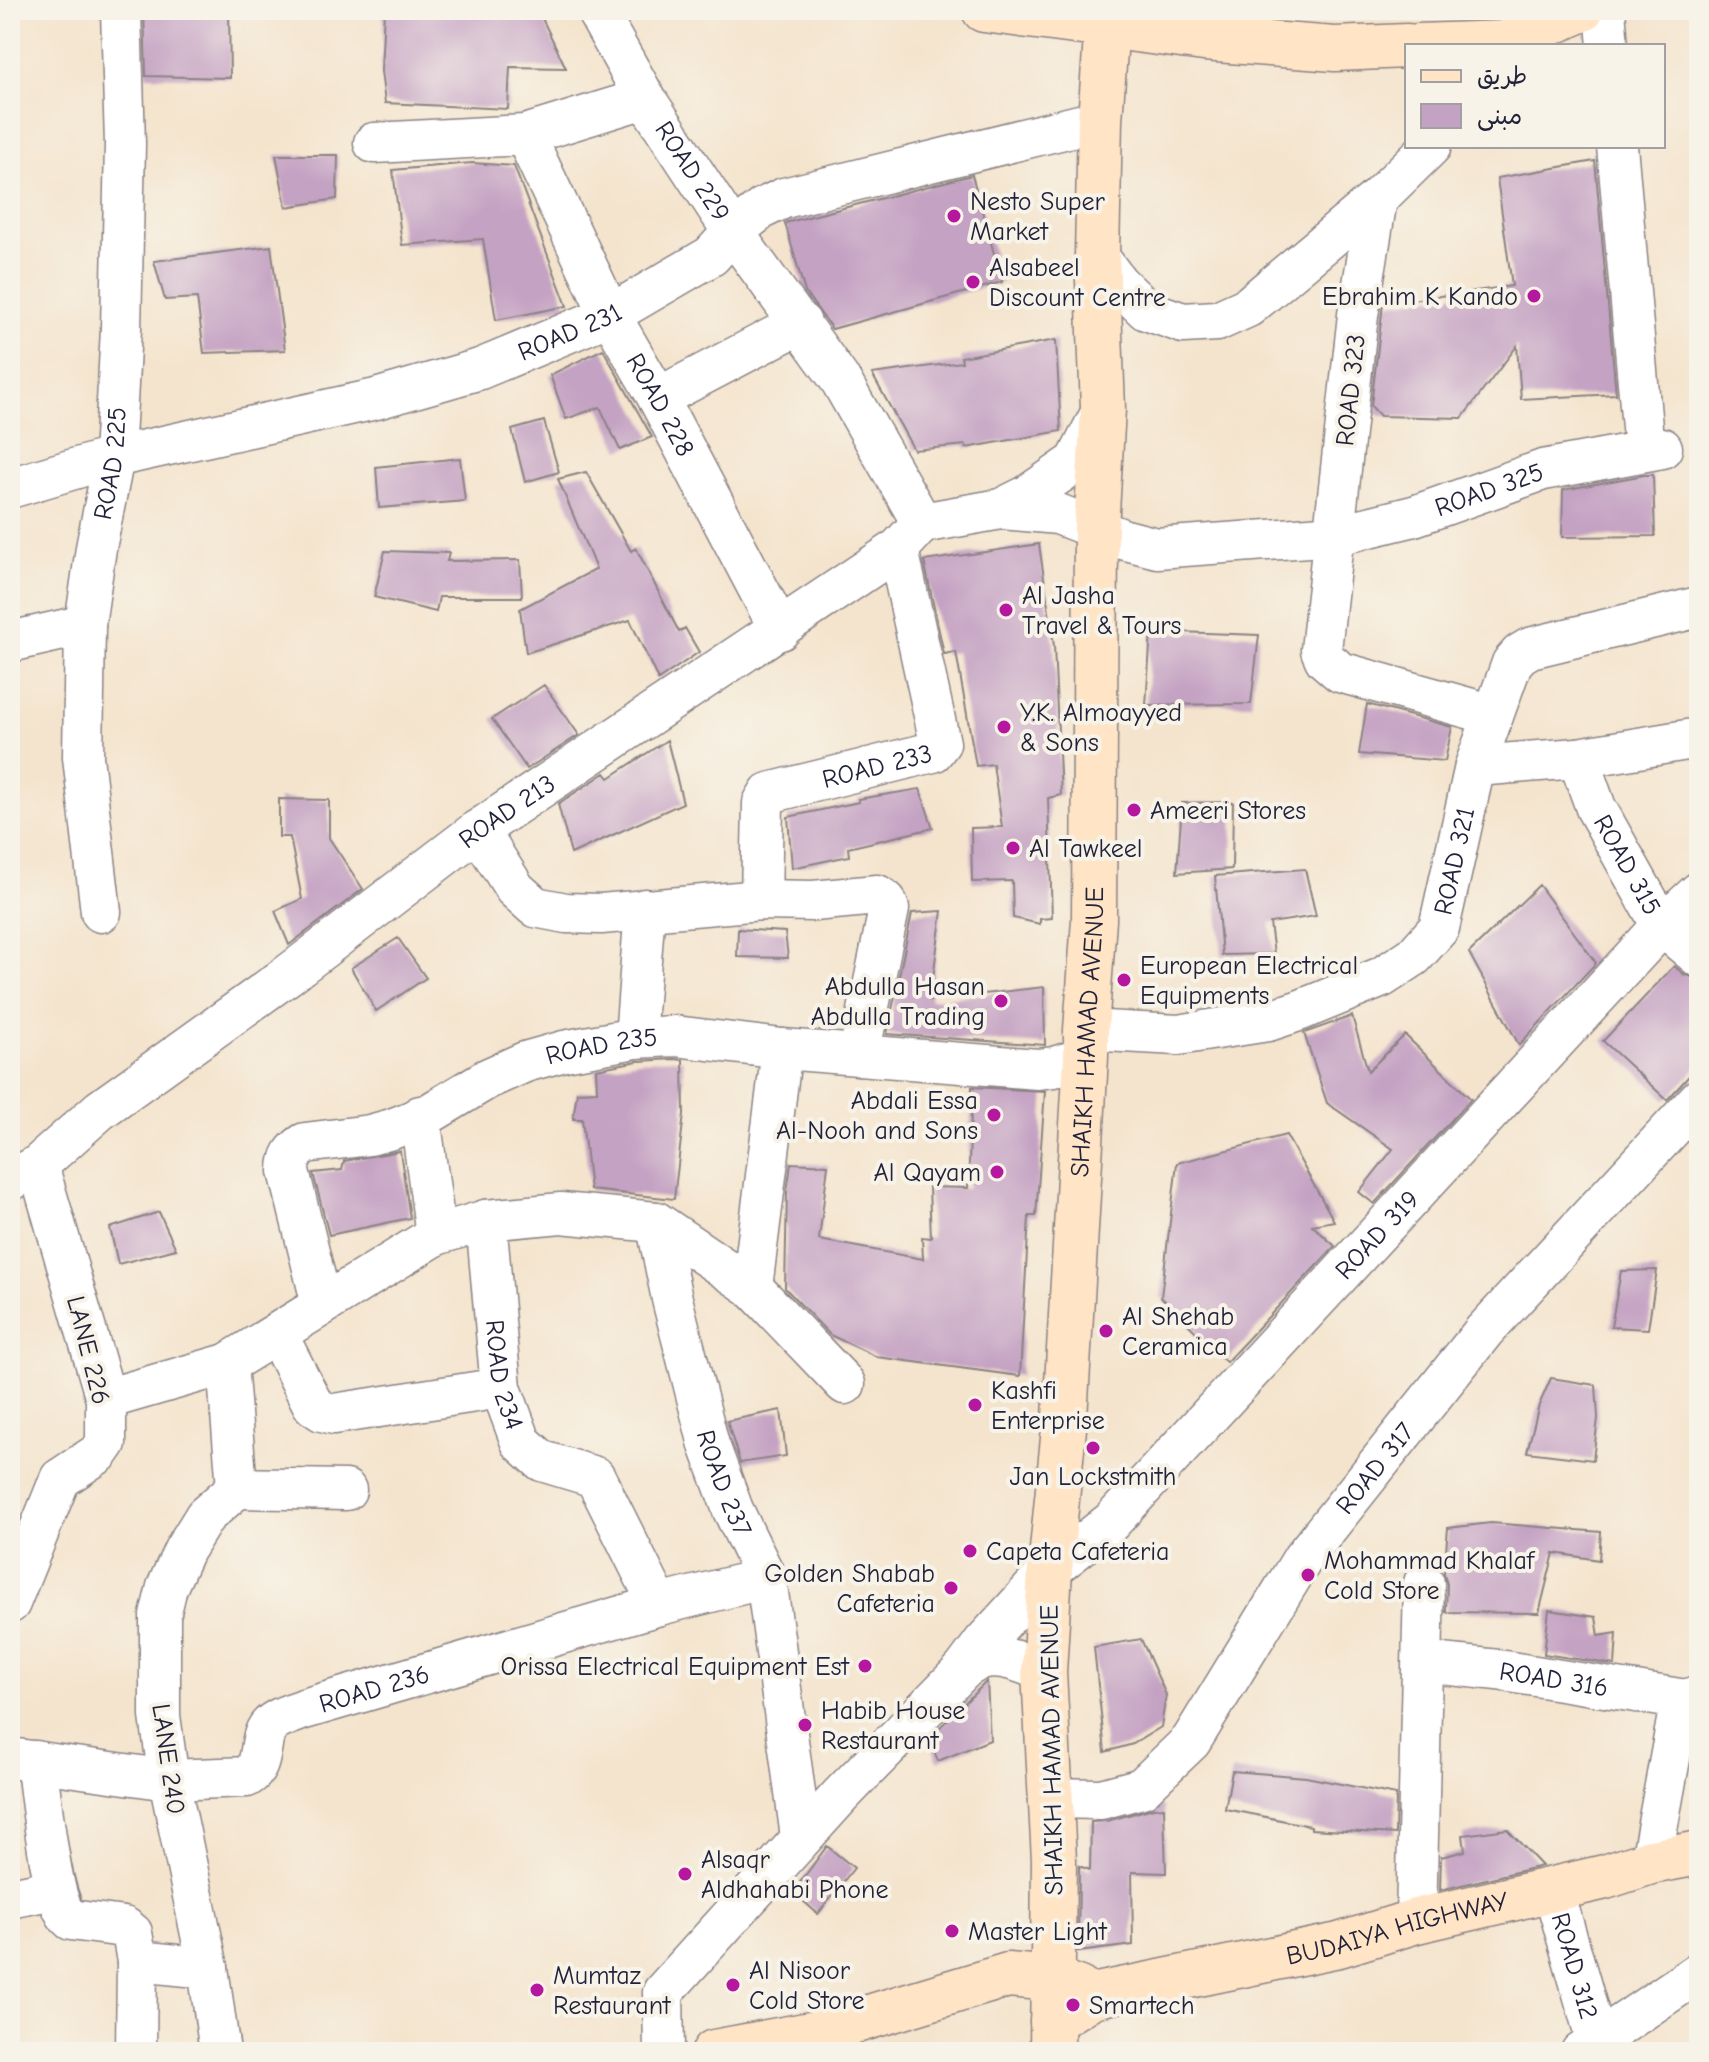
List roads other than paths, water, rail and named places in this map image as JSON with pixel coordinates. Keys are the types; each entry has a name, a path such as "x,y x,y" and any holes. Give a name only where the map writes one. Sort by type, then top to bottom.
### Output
{"street":[{"name":"ROAD 225","path":"101,912 83,757 85,625 114,457 121,329 125,144 121,10"},
{"name":"ROAD 229","path":"596,10 645,98 733,232 841,381 910,536"},
{"path":"984,10 1109,18 1204,39 1335,49 1405,46"},
{"path":"1504,44 1581,10"},
{"path":"1605,10 1608,44"},
{"name":"SHAIKH HAMAD AVENUE","path":"1052,2017 1054,1860 1044,1672 1050,1570 1065,1418 1094,920 1096,529 1103,409 1097,255 1100,120 1109,18"},
{"path":"374,143 525,135 645,98"},
{"name":"ROAD 231","path":"10,488 114,457 376,399 480,369 610,315 711,256 733,232 763,208 784,198 1100,120"},
{"name":"ROAD 228","path":"525,135 610,315 658,398 780,630"},
{"path":"1097,255 1118,283 1146,310 1183,323 1217,321 1248,307 1377,199 1429,148"},
{"name":"ROAD 325","path":"1336,535 1414,516 1543,470 1653,449 1617,148"},
{"name":"ROAD 323","path":"1377,199 1358,315 1321,650 1325,659 1340,672 1493,715"},
{"path":"658,398 801,323"},
{"name":"ROAD 213","path":"19,1169 288,975 478,830 780,630 910,536 1001,509 1027,496 1076,462 1103,409"},
{"name":"ROAD 213","path":"1001,509 1058,514 1096,529"},
{"path":"1096,529 1139,545 1157,548 1336,535"},
{"name":"ROAD 233","path":"761,900 763,803 769,793 933,752 938,748 940,743 910,536"},
{"name":"ROAD 321","path":"1086,1044 1178,1035 1268,1021 1382,977 1414,956 1439,928 1475,766 1512,663 1530,648 1699,607"},
{"path":"10,642 85,625"},
{"path":"1475,766 1578,758 1699,738"},
{"name":"ROAD 315","path":"1578,758 1596,808 1662,926 1699,957"},
{"path":"478,830 515,889 535,907 566,913 877,895 886,901 889,909 859,1055"},
{"name":"ROAD 319","path":"1050,1570 1111,1522 1662,926 1699,892"},
{"path":"635,1038 645,909"},
{"name":"ROAD 235","path":"322,1305 289,1171 292,1154 305,1143 370,1135 392,1129 429,1114 505,1069 525,1062 564,1051 635,1038 675,1036 782,1049 1038,1069 1054,1067 1086,1044"},
{"path":"752,1287 782,1049"},
{"name":"ROAD 317","path":"1049,1798 1101,1799 1142,1788 1191,1741 1303,1558 1484,1331 1699,1099"},
{"path":"420,1116 436,1235"},
{"name":"LANE 226","path":"10,1603 60,1479 104,1449 106,1443 106,1399 19,1169"},
{"path":"106,1399 227,1364 436,1235 486,1220 561,1213 656,1222 752,1287 845,1384"},
{"name":"ROAD 234","path":"486,1220 501,1388 521,1442 542,1461 595,1477 659,1605"},
{"name":"ROAD 237","path":"656,1222 709,1445 733,1510 766,1578 801,1837"},
{"path":"277,1334 313,1405 334,1414 501,1388"},
{"path":"227,1364 237,1488 346,1490"},
{"name":"LANE 240","path":"220,2052 208,1968 169,1780 160,1716 160,1616 167,1587 184,1550 205,1516 237,1488"},
{"path":"664,2052 663,1992 801,1837 964,1669 984,1642 1050,1570"},
{"name":"ROAD 236","path":"23,1760 169,1780 247,1777 257,1769 267,1727 304,1709 659,1605 766,1578"},
{"path":"1416,1921 1424,1583"},
{"path":"964,1669 981,1659 1003,1659 1024,1663 1044,1672"},
{"name":"ROAD 316","path":"1423,1662 1692,1698"},
{"path":"1651,1862 1678,1715 1692,1698"},
{"path":"23,1760 61,1909 71,1920 124,1927 132,1933 137,1961 136,2052"},
{"name":"BUDAIYA HIGHWAY","path":"714,2052 824,2046 1008,1975 1052,2017 1072,1984 1092,1996 1339,1945 1416,1921 1605,1877 1651,1862 1699,1853"},
{"path":"10,1898 55,1889"},
{"name":"ROAD 312","path":"1553,1889 1589,2047 1699,1972"},
{"path":"137,1961 208,1968"}],"place":[{"name":"Nesto Super Market","path":"954,216"},
{"name":"Alsabeel Discount Centre","path":"973,282"},
{"name":"Ebrahim K Kando","path":"1534,296"},
{"name":"Al Jasha Travel & Tours","path":"1006,610"},
{"name":"Y.K. Almoayyed & Sons","path":"1004,727"},
{"name":"Ameeri Stores","path":"1134,810"},
{"name":"Al Tawkeel","path":"1013,848"},
{"name":"European Electrical Equipments","path":"1124,980"},
{"name":"Abdulla Hasan Abdulla Trading","path":"1001,1001"},
{"name":"Abdali Essa Al-Nooh and Sons","path":"994,1115"},
{"name":"Al Qayam","path":"997,1172"},
{"name":"Al Shehab Ceramica","path":"1106,1331"},
{"name":"Kashfi Enterprise","path":"975,1405"},
{"name":"Jan Lockstmith","path":"1093,1448"},
{"name":"Capeta Cafeteria","path":"970,1551"},
{"name":"Mohammad Khalaf Cold Store","path":"1308,1575"},
{"name":"Golden Shabab Cafeteria","path":"951,1588"},
{"name":"Orissa Electrical Equipment Est","path":"865,1666"},
{"name":"Habib House Restaurant","path":"805,1725"},
{"name":"Alsaqr Aldhahabi Phone","path":"685,1874"},
{"name":"Master Light","path":"952,1931"},
{"name":"Al Nisoor Cold Store","path":"733,1985"},
{"name":"Mumtaz Restaurant","path":"537,1990"},
{"name":"Smartech","path":"1073,2005"}]}
